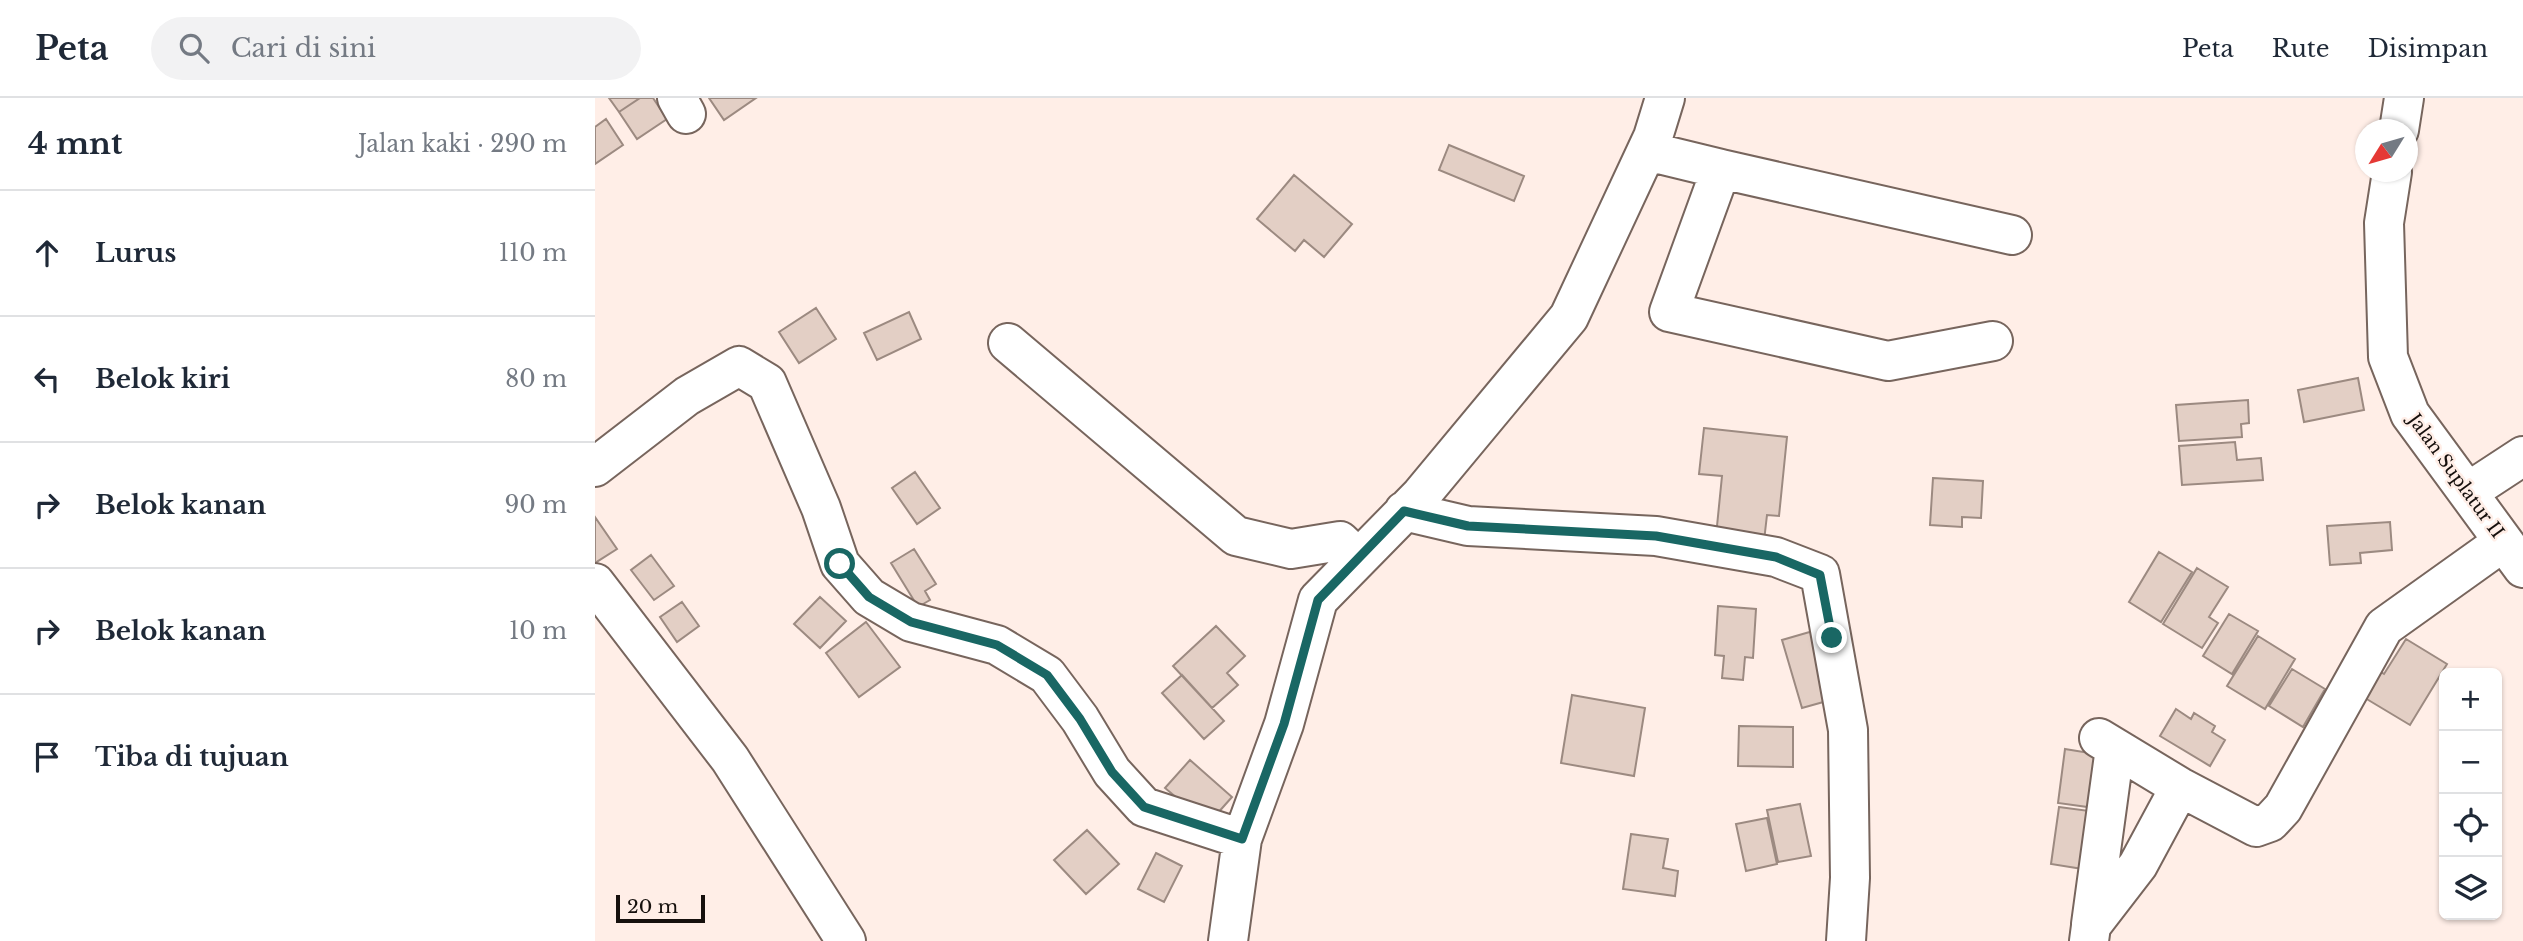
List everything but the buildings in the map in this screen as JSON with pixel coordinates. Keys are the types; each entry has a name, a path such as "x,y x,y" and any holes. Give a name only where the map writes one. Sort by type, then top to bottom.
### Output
{"street":[{"path":"1228,941 1242,839 1284,724 1318,600 1421,495 1569,317 1647,151 1665,98"},
{"path":"2401,119 2404,98"},
{"path":"1647,151 2012,236"},
{"path":"1721,169 1669,312 1888,361 1993,341"},
{"name":"Jalan Suplatur II","path":"2390,182 2384,223 2388,357 2410,414 2513,555"},
{"path":"1008,343 1236,536 1291,549 1340,541 1359,558"},
{"path":"595,467 687,396 739,366 767,383 821,508 840,564 869,597 911,622 997,645 1047,675 1080,719 1112,772 1144,807 1242,839"},
{"path":"2468,492 2523,456"},
{"path":"1404,511 1468,526 1656,536 1776,557 1820,575 1848,730 1850,878 1846,941"},
{"path":"2090,933 2107,743 2179,787 2256,827 2270,822 2283,808 2384,627 2513,555"},
{"path":"595,583 730,759 846,941"},
{"path":"2090,933 2138,864 2179,787"}],"route":[{"path":"840,564 869,597 911,622 997,645 1047,675 1080,719 1112,772 1144,807 1242,839 1284,724 1318,600 1404,511 1468,526 1656,536 1776,557 1820,575 1832,638"}]}
